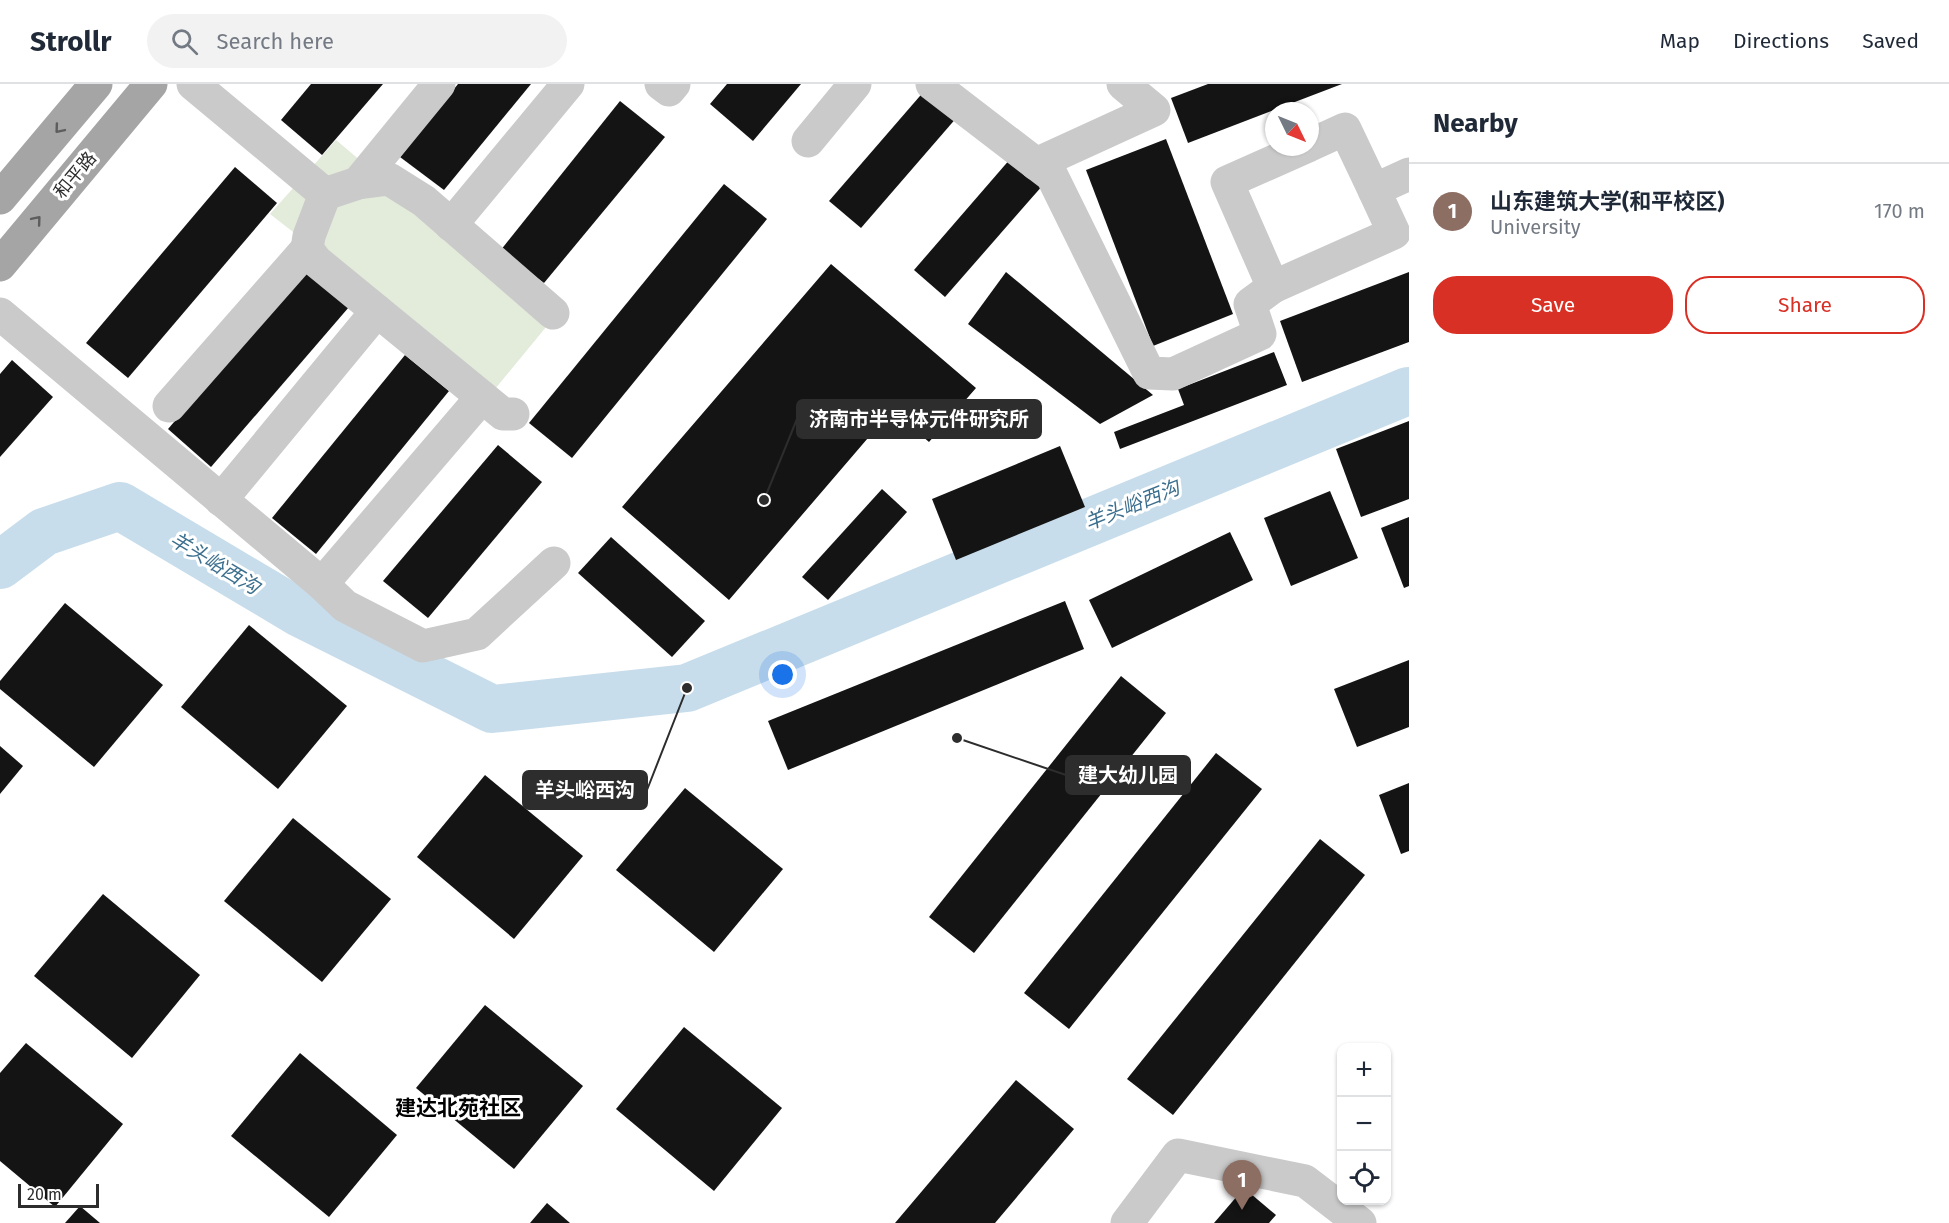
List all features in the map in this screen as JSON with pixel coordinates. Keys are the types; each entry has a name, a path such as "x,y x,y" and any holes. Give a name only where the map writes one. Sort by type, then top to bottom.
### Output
{"main road":[{"path":"0,198 96,84"},
{"name":"和平路","path":"0,265 151,84"}],"street":[{"path":"194,84 325,194"},
{"path":"358,183 439,84"},
{"path":"452,225 568,84"},
{"path":"661,84 669,90 674,84"},
{"path":"808,141 855,84"},
{"path":"932,84 1052,176 1149,373 1173,374 1260,334 1250,304 1273,286 1394,233 1345,129 1319,141"},
{"path":"1036,164 1154,110 1123,84"},
{"path":"1273,286 1227,183 1286,156"},
{"path":"1374,190 1409,174"},
{"path":"325,194 358,183 389,179 424,201 553,313"},
{"path":"169,406 307,249 309,236 325,194"},
{"path":"307,249 316,261 482,398 503,414 513,414"},
{"path":"221,500 377,311"},
{"path":"0,314 322,584 345,606 423,646 477,634 554,562"},
{"path":"322,584 482,398"},
{"path":"1127,1223 1178,1155 1305,1181 1360,1223"}],"green space":[{"path":"336,140 551,321 495,389 270,214"}],"building":[{"path":"311,84 383,84 322,155 281,120"},
{"path":"458,84 531,84 444,190 400,157"},
{"path":"727,84 801,84 753,141 710,104"},
{"path":"1208,84 1342,84 1295,102 1265,102 1265,114 1188,143 1171,98"},
{"path":"926,89 958,116 861,228 829,201"},
{"path":"620,101 665,137 544,283 500,251"},
{"path":"1166,139 1233,314 1153,346 1086,170"},
{"path":"1011,158 1043,185 945,297 914,270"},
{"path":"235,167 277,203 128,378 86,343"},
{"path":"724,184 767,219 572,458 529,423"},
{"path":"831,264 976,388 929,442 892,410 729,600 622,507"},
{"path":"306,270 349,307 211,467 168,429"},
{"path":"1006,272 1153,395 1100,424 968,324"},
{"path":"1409,272 1409,342 1302,382 1280,321"},
{"path":"1274,352 1287,385 1120,449 1114,432 1184,405 1178,389"},
{"path":"405,355 449,391 316,554 272,518"},
{"path":"12,360 53,397 0,457 0,374"},
{"path":"1409,421 1409,499 1361,517 1336,449"},
{"path":"498,445 542,482 428,618 383,581"},
{"path":"1060,446 1085,507 956,560 932,499"},
{"path":"882,489 907,512 828,600 802,577"},
{"path":"1330,491 1358,558 1291,586 1264,518"},
{"path":"1409,517 1409,586 1404,588 1381,528"},
{"path":"1230,532 1253,580 1112,648 1089,600"},
{"path":"611,537 705,621 672,657 578,573"},
{"path":"1065,601 1084,649 788,770 768,721"},
{"path":"65,603 163,685 94,767 0,689 0,681"},
{"path":"249,625 347,706 278,789 181,707"},
{"path":"1409,660 1409,727 1357,747 1334,689"},
{"path":"1121,676 1166,713 974,953 929,917"},
{"path":"0,746 23,766 0,794"},
{"path":"1216,753 1262,789 1069,1029 1024,993"},
{"path":"485,775 583,856 514,939 417,857"},
{"path":"1409,783 1409,851 1401,854 1379,795"},
{"path":"685,788 783,869 714,952 616,870"},
{"path":"293,818 391,899 322,982 224,901"},
{"path":"1320,839 1365,875 1173,1115 1127,1079"},
{"path":"103,894 200,975 132,1058 34,976"},
{"path":"485,1005 583,1086 514,1169 416,1088"},
{"path":"684,1027 782,1108 714,1191 616,1109"},
{"path":"26,1043 123,1124 55,1207 0,1161 0,1073"},
{"path":"300,1053 397,1135 329,1217 231,1136"},
{"path":"1016,1080 1074,1129 995,1223 895,1223"},
{"path":"1244,1188 1276,1215 1269,1223 1214,1223"},
{"path":"547,1203 570,1223 530,1223"},
{"path":"80,1206 100,1223 65,1223"}],"waterway":[{"name":"羊头峪西沟","path":"0,565 44,532 120,506 300,613 492,709 687,688 1408,391"}],"place":[{"name":"济南市半导体元件研究所","path":"764,500"},
{"name":"羊头峪西沟","path":"687,688"},
{"name":"建大幼儿园","path":"957,738"},
{"name":"山东建筑大学(和平校区)","path":"1242,1210"}],"district":[{"name":"建达北苑社区","path":"458,1108"}]}
